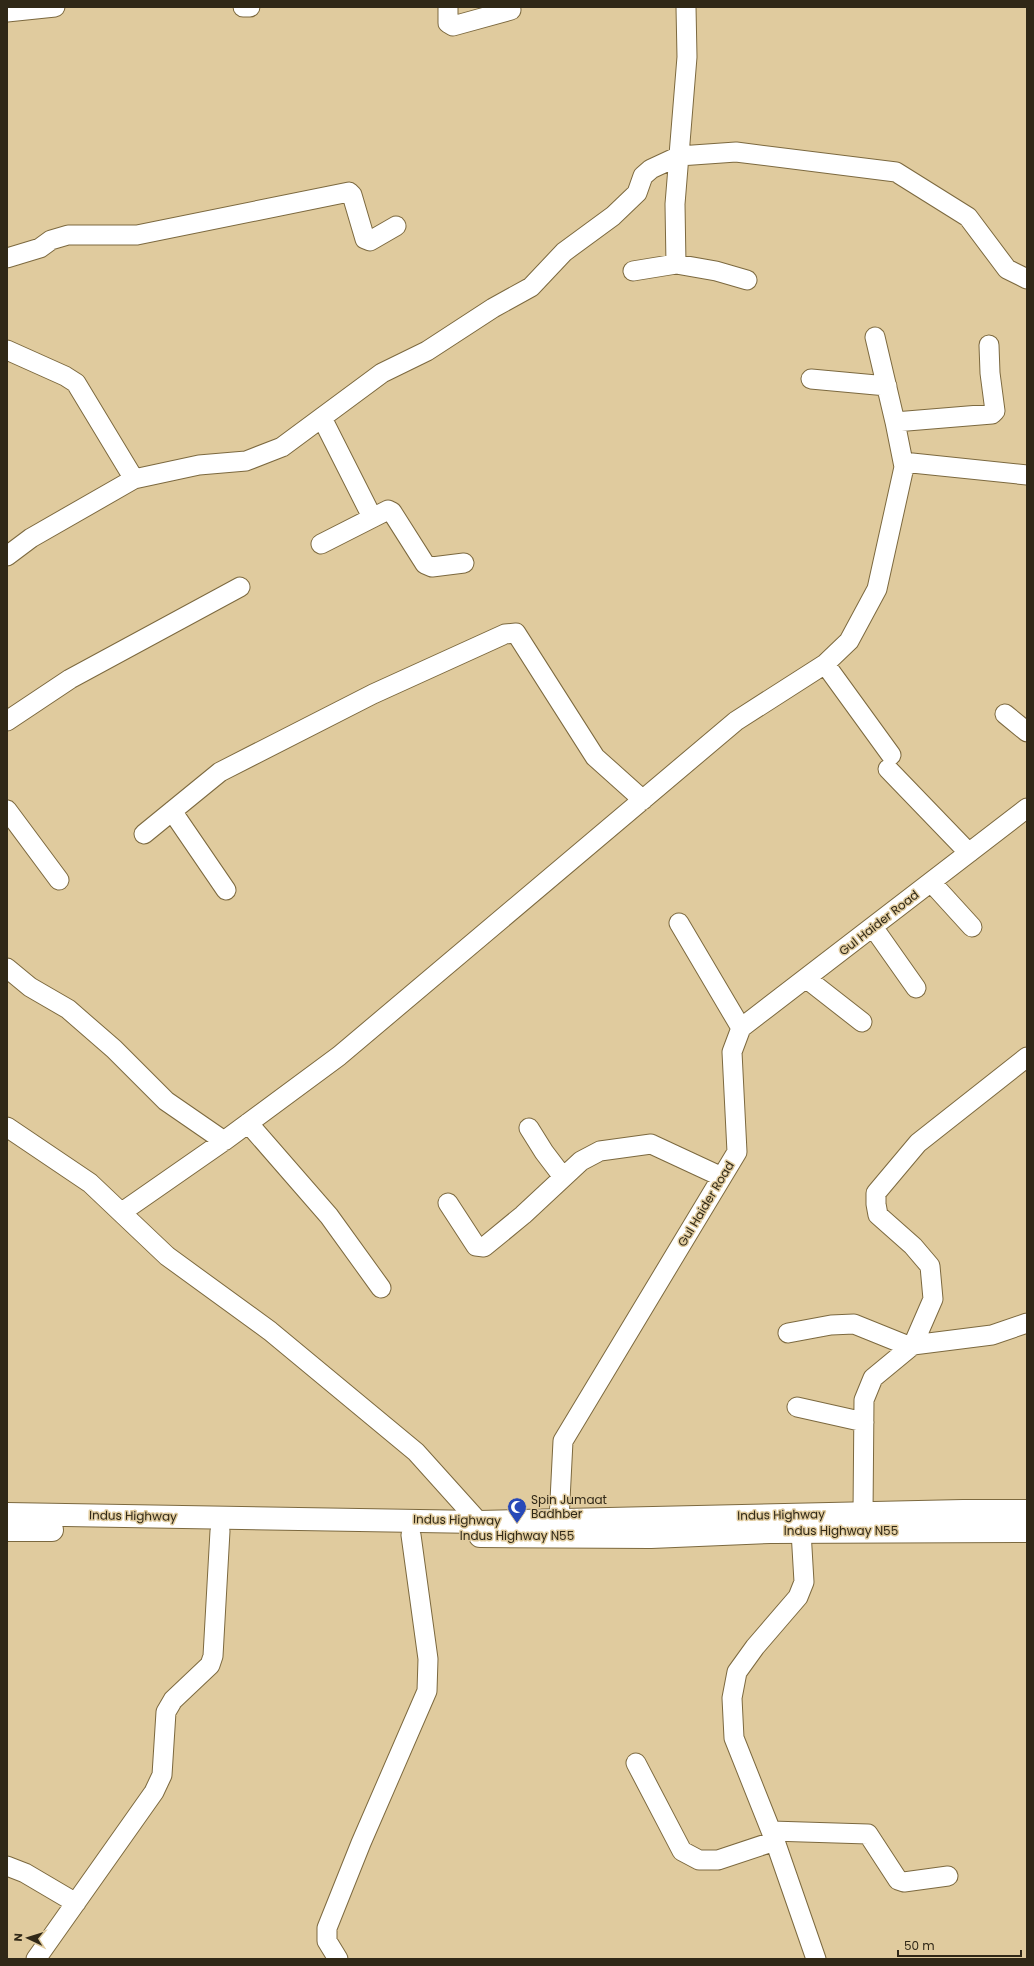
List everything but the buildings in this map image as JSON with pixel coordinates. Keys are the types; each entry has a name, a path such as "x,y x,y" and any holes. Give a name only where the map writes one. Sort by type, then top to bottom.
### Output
{"highway":[{"name":"Indus Highway","path":"7,1514 479,1522 863,1513 1027,1511"},
{"name":"Indus Highway N55","path":"7,1530 220,1531 411,1535 651,1537 801,1531 1027,1531"}],"street":[{"path":"7,12 55,7"},
{"path":"243,7 250,7"},
{"path":"448,7 448,23 453,26 511,10"},
{"path":"676,264 675,204 686,57 686,7"},
{"path":"7,556 31,538 134,479 199,465 246,461 282,447 382,373 427,351 493,308 531,287 564,252 613,216 637,193 642,176 651,169 679,156 736,152 896,172 968,217 1007,269 1027,279"},
{"path":"7,258 40,248 51,240 68,235 137,235 349,192 352,194 365,239 370,241 396,226"},
{"path":"633,271 676,264 747,280"},
{"path":"122,1212 224,1141 339,1056 736,721 825,664 849,641 877,589 904,466 875,337"},
{"path":"895,422 992,414 994,411 989,346"},
{"path":"7,350 65,376 76,383 134,479"},
{"path":"812,379 887,386"},
{"path":"322,418 372,517"},
{"path":"904,466 912,464 1027,475"},
{"path":"321,544 388,510 392,512 425,564 432,567 464,564"},
{"path":"7,720 70,679 240,586"},
{"path":"144,834 220,772 374,694 505,634 516,634 595,757 643,800"},
{"path":"825,664 890,762 969,853"},
{"path":"1005,714 1027,732"},
{"name":"Gul Haider Road","path":"559,1520 563,1441 737,1152 732,1052 741,1028 807,979 1026,809"},
{"path":"7,810 59,880"},
{"path":"172,811 226,890"},
{"path":"931,882 972,927"},
{"path":"679,923 741,1028"},
{"path":"873,927 916,988"},
{"path":"7,968 30,987 68,1009 114,1049 166,1101 224,1141"},
{"path":"807,979 862,1022"},
{"path":"863,1513 864,1400 873,1378 912,1346 933,1299 930,1266 913,1246 878,1215 876,1193 918,1143 1027,1058"},
{"path":"248,1123 329,1216 381,1288"},
{"path":"7,1127 90,1183 167,1256 270,1331 416,1452 479,1522"},
{"path":"529,1128 544,1152 564,1177"},
{"path":"448,1203 476,1246 484,1247 581,1161 600,1151 651,1144 722,1177"},
{"path":"788,1333 832,1325 854,1324 912,1346 992,1335 1027,1323"},
{"path":"797,1407 864,1422"},
{"path":"36,1959 154,1792 162,1775 166,1712 173,1700 210,1665 213,1656 220,1531"},
{"path":"801,1531 804,1582 798,1597 755,1647 737,1672 732,1698 734,1738 773,1836 816,1959"},
{"path":"338,1959 327,1941 327,1928 361,1843 427,1691 428,1659 411,1535"},
{"path":"636,1763 682,1851 698,1860 718,1860 773,1836 868,1834 898,1880 904,1882 948,1876"},
{"path":"7,1866 25,1873 76,1902"}],"place":[{"name":"Spin Jumaat Badhber","path":"517,1524"}]}
